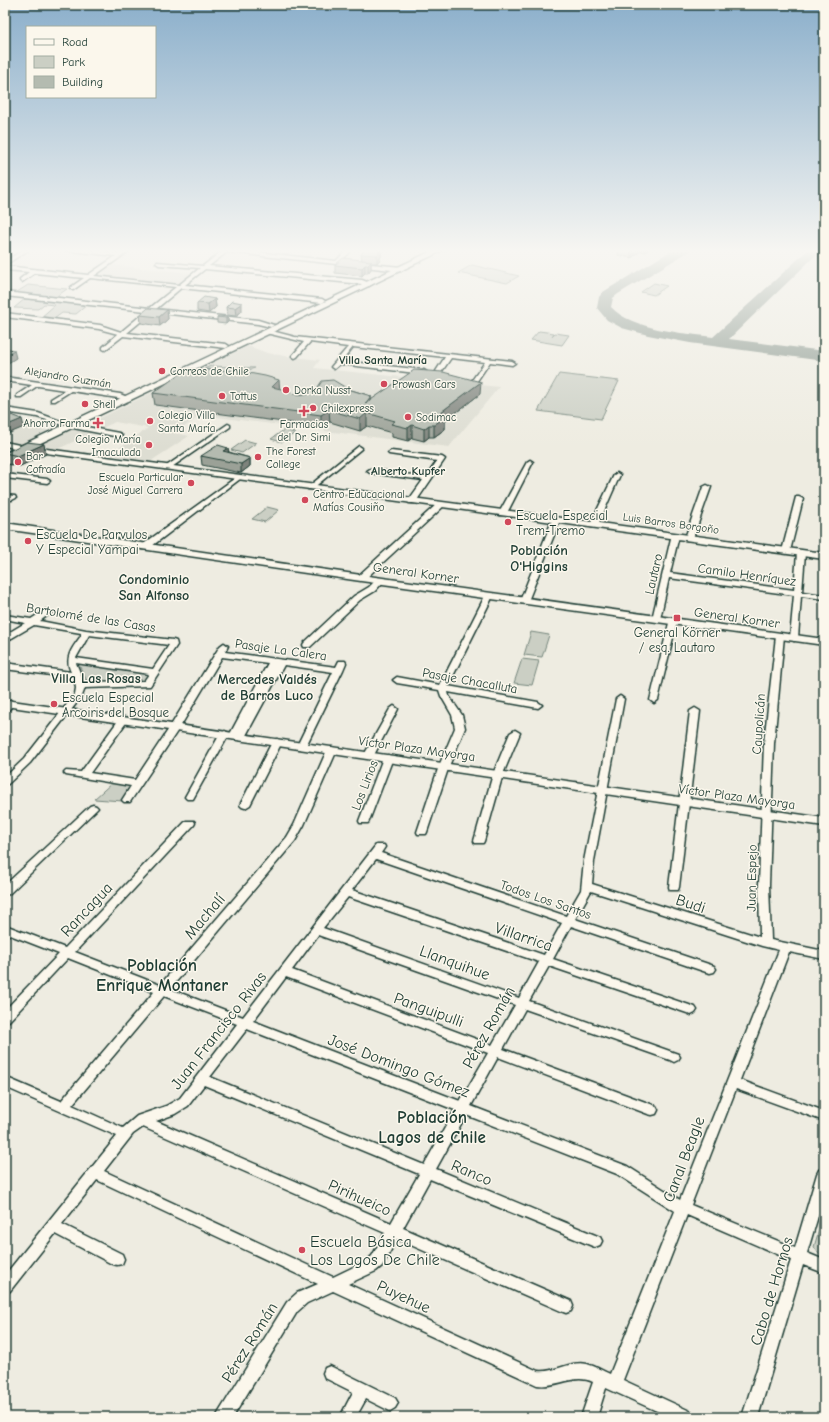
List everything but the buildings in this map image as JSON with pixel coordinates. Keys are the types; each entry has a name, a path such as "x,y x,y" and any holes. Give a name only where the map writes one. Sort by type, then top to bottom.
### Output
{"main road":[{"path":"124,398 226,346 269,329 295,315"},
{"path":"5,457 20,447 297,315"},
{"path":"5,451 20,447"}],"street":[{"path":"8,315 100,326 123,334 226,346"},
{"path":"105,348 146,315"},
{"path":"199,315 258,322 289,338 512,363"},
{"path":"295,356 309,340"},
{"path":"352,345 336,364 438,373"},
{"path":"434,380 449,356"},
{"path":"473,383 488,360"},
{"name":"Alejandro Guzmán","path":"5,379 124,398"},
{"path":"19,396 37,384"},
{"path":"53,400 71,389"},
{"path":"5,410 38,415 67,425 119,435"},
{"path":"167,468 228,426"},
{"name":"Luis Barros Borgoño","path":"5,444 310,488 824,556"},
{"path":"310,488 358,448"},
{"path":"391,453 442,459 412,501"},
{"path":"503,513 530,462"},
{"path":"370,471 428,479"},
{"path":"594,525 616,475"},
{"path":"5,476 47,481"},
{"path":"145,547 238,478"},
{"path":"689,538 707,487"},
{"path":"786,551 799,499"},
{"path":"361,578 441,505"},
{"path":"524,600 556,520"},
{"name":"General Korner","path":"5,526 380,581 824,642"},
{"name":"Lautaro","path":"656,619 675,536"},
{"path":"794,638 801,553"},
{"name":"Camilo Henríquez","path":"666,575 824,597"},
{"path":"307,645 357,598 372,589 380,581"},
{"path":"422,832 444,766 459,733 460,724 457,715 444,696 443,688 489,596"},
{"path":"6,638 48,612"},
{"name":"Bartolomé de las Casas","path":"5,617 85,632 173,643 155,672"},
{"path":"654,700 673,621"},
{"path":"5,782 27,761 79,694 80,681 72,660 85,632"},
{"name":"Caupolicán","path":"767,814 771,713 780,636"},
{"name":"Pasaje La Calera","path":"175,727 222,650 277,662 340,666 302,746"},
{"path":"5,666 80,681 147,684 155,672 72,660"},
{"path":"190,797 233,736 277,662"},
{"name":"Pasaje Chacalluta","path":"397,680 538,706"},
{"name":"Pérez Román","path":"224,1417 292,1307 302,1298 374,1263 394,1231 568,921 587,886 589,861 620,699"},
{"name":"Víctor Plaza Mayorga","path":"7,705 66,711 824,822"},
{"path":"369,755 394,709"},
{"path":"674,887 695,711"},
{"path":"84,775 123,720"},
{"path":"128,800 175,727"},
{"path":"479,841 498,774 514,733"},
{"path":"245,805 277,742"},
{"name":"Machalí","path":"63,1107 294,834 332,750"},
{"name":"Los Lirios","path":"364,821 388,758"},
{"path":"69,773 138,784"},
{"path":"5,891 93,808"},
{"name":"Juan Espejo","path":"766,943 764,892 767,814"},
{"name":"Rancagua","path":"5,1018 190,823"},
{"name":"Juan Francisco Rivas","path":"5,1286 133,1125 141,1120 180,1105 202,1079 377,851"},
{"name":"Todos Los Santos","path":"377,851 568,921 710,969"},
{"name":"Budi","path":"587,886 766,943 824,955"},
{"name":"Villarrica","path":"346,892 691,1010"},
{"name":"José Domingo Gómez","path":"5,928 622,1170 634,1176 670,1202 824,1267"},
{"name":"Llanquihue","path":"316,930 674,1057"},
{"name":"Canal Beagle","path":"589,1417 608,1381 683,1208 785,948"},
{"name":"Panguipulli","path":"284,972 652,1110"},
{"name":"Ranco","path":"202,1079 595,1241"},
{"path":"5,1082 125,1134"},
{"path":"732,1082 824,1116"},
{"name":"Pirihueico","path":"141,1120 566,1306"},
{"name":"Puyehue","path":"94,1173 537,1378 549,1379 568,1372 581,1370 593,1373 687,1417"},
{"name":"Cabo de Hornos","path":"750,1417 824,1174"},
{"path":"52,1226 117,1259"},
{"path":"330,1373 390,1403"},
{"path":"348,1417 363,1390"}],"shaded area":[{"path":"248,346 267,353 320,360 314,368 499,387 449,447 202,415 175,433 189,436 151,461 109,455 148,428 115,422 20,467 5,463 5,425 13,421 60,434 93,418 98,419"}],"green space":[{"path":"43,315 59,315 54,319 40,318"},
{"path":"539,331 554,333 552,336 555,333 569,335 562,345 531,340"},
{"path":"211,366 255,368 242,372 204,369"},
{"path":"559,374 619,381 601,419 538,411"},
{"path":"284,430 295,433 282,442 271,439"},
{"path":"245,440 256,443 242,453 231,450"},
{"path":"267,507 279,510 265,522 252,519"},
{"path":"531,632 549,635 542,657 524,655"},
{"path":"522,659 539,661 532,685 514,683"},
{"path":"78,663 149,673 144,683 88,683"},
{"path":"113,782 132,785 123,801 94,799"},
{"path":"824,1213 824,1256 819,1254 814,1247"}],"taxiway":[{"path":"611,315 627,325 648,331 690,339 717,342"},
{"path":"717,342 745,315"},
{"path":"717,342 824,356"}],"place":[{"name":"Correos de Chile","path":"162,371"},
{"name":"Prowash Cars","path":"384,384"},
{"name":"Dorka Nusst","path":"286,390"},
{"name":"Tottus","path":"222,396"},
{"name":"Shell","path":"85,404"},
{"name":"Chilexpress","path":"313,408"},
{"name":"Farmacias del Dr. Simi","path":"304,411"},
{"name":"Sodimac","path":"408,417"},
{"name":"Colegio Villa Santa María","path":"150,421"},
{"name":"Ahorro Farma","path":"98,423"},
{"name":"Colegio María Imaculada","path":"149,445"},
{"name":"The Forest College","path":"258,457"},
{"name":"Bar Cofradía","path":"18,462"},
{"name":"Escuela Particular José Miguel Carrera","path":"191,483"},
{"name":"Centro Educacional Matías Cousiño","path":"305,500"},
{"name":"Escuela Especial Trem-Tremo","path":"508,522"},
{"name":"Escuela De Parvulos Y Especial Yampai","path":"28,541"},
{"name":"General Körner / esq. Lautaro","path":"677,618"},
{"name":"Escuela Especial Arcoiris del Bosque","path":"54,704"},
{"name":"Escuela Básica Los Lagos De Chile","path":"302,1250"}],"district":[{"name":"Villa Santa María","path":"383,360"},
{"name":"Alberto Kupfer","path":"408,471"},
{"name":"Población O'Higgins","path":"539,558"},
{"name":"Condominio San Alfonso","path":"154,588"},
{"name":"Villa Las Rosas","path":"96,678"},
{"name":"Mercedes Valdés de Barros Luco","path":"267,688"},
{"name":"Población Enrique Montaner","path":"162,975"},
{"name":"Población Lagos de Chile","path":"432,1127"}]}
